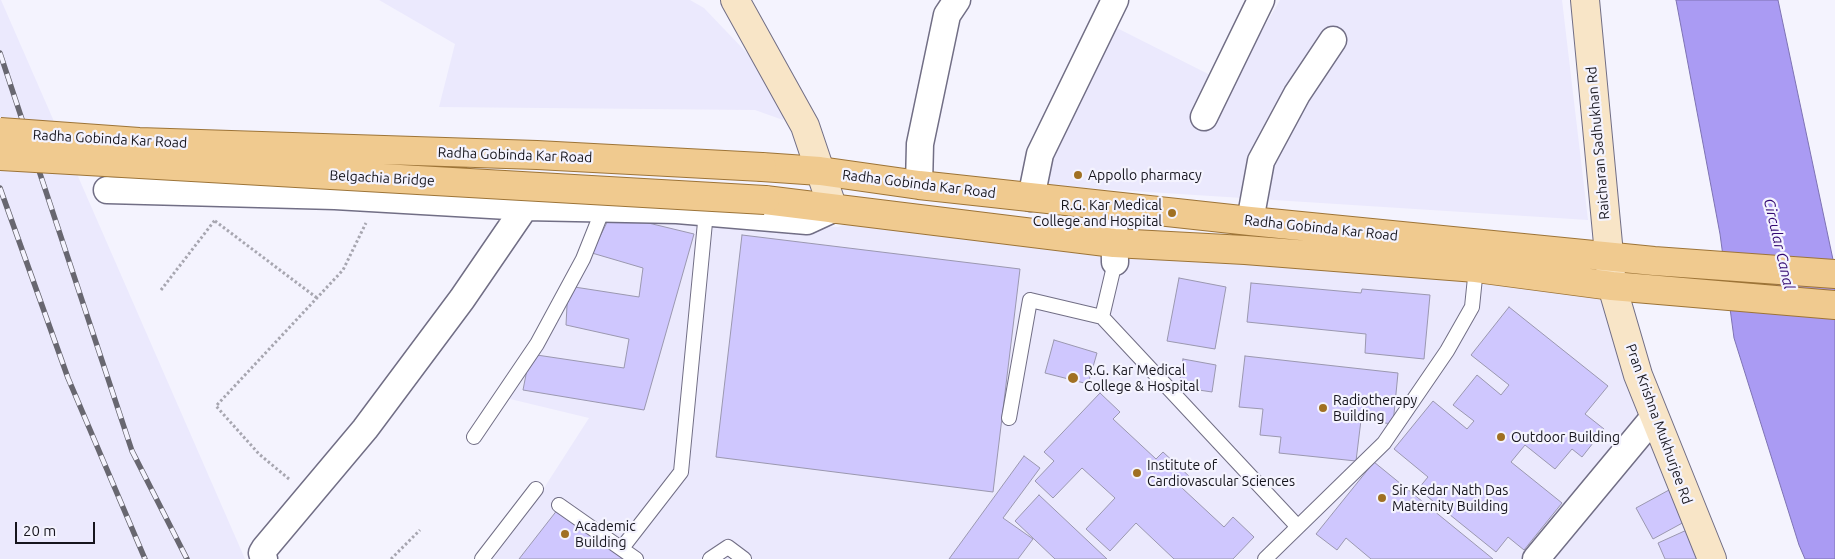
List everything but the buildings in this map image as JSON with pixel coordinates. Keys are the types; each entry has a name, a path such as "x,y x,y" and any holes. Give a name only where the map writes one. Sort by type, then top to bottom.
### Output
{"main road":[{"path":"735,0 805,126 833,210"},
{"name":"Raicharan Sadhukhan Rd","path":"1585,0 1612,286"},
{"name":"Radha Gobinda Kar Road","path":"0,132 139,142 537,155 820,171 919,185 1250,221 1654,261 1835,274"},
{"name":"Belgachia Bridge","path":"0,156 764,200"},
{"name":"Radha Gobinda Kar Road","path":"764,200 1115,252 1245,250 1476,268 1612,286 1835,305"},
{"name":"Pran Krishna Mukhurjee Rd","path":"1612,286 1638,375 1712,559"}],"street":[{"path":"919,185 922,135 947,15 957,0"},
{"path":"1031,198 1040,154 1115,0"},
{"path":"1204,116 1261,0"},
{"path":"1250,221 1261,161 1297,94 1333,40"},
{"path":"107,190 378,198 525,207 706,212 807,221 833,210"},
{"path":"264,559 262,553 265,548 365,429 462,300 525,207"},
{"path":"1114,207 1115,252"},
{"path":"1536,559 1654,418"}],"lane":[{"path":"474,437 537,344 583,259 603,209"},
{"path":"622,548 681,472 706,212"},
{"path":"1102,317 1115,252"},
{"path":"1265,559 1384,443 1447,351 1472,307 1476,268"},
{"path":"1009,418 1030,300 1102,317 1298,527"},
{"path":"482,559 536,489"},
{"path":"559,505 636,559"},
{"path":"710,559 728,547 744,559"}],"path":[{"path":"161,290 235,194"},
{"path":"309,496 259,454 216,406 343,270 378,198"},
{"path":"215,220 317,298"},
{"path":"391,559 420,530"}],"shaded area":[{"path":"1,0 245,559 0,559"},
{"path":"379,0 690,0 704,8 747,53 793,91 783,120 755,110 439,107 455,44"},
{"path":"1280,0 1562,0 1588,220 1038,185 1105,22 1230,85"},
{"name":"R.G. Kar Medical College & Hospital","path":"883,208 1603,267 1645,421 1530,559 491,559 544,488 589,418 506,398 567,301 611,214 838,227"},
{"path":"1653,426 1709,559 1545,559"}],"water":[{"name":"Circular Canal","path":"1676,0 1778,0 1835,269 1835,559 1805,559 1734,338 1720,234"}],"railway":[{"path":"0,53 132,451 187,559"},
{"path":"0,188 68,378 145,559"}],"place":[{"name":"Appollo pharmacy","path":"1078,175"},
{"name":"R.G. Kar Medical College and Hospital","path":"1172,213"},
{"name":"R.G. Kar Medical College & Hospital","path":"1073,378"},
{"name":"Radiotherapy Building","path":"1323,408"},
{"name":"Outdoor Building","path":"1501,437"},
{"name":"Institute of Cardiovascular Sciences","path":"1137,473"},
{"name":"Sir Kedar Nath Das Maternity Building","path":"1382,498"},
{"name":"Academic Building","path":"565,534"}]}
